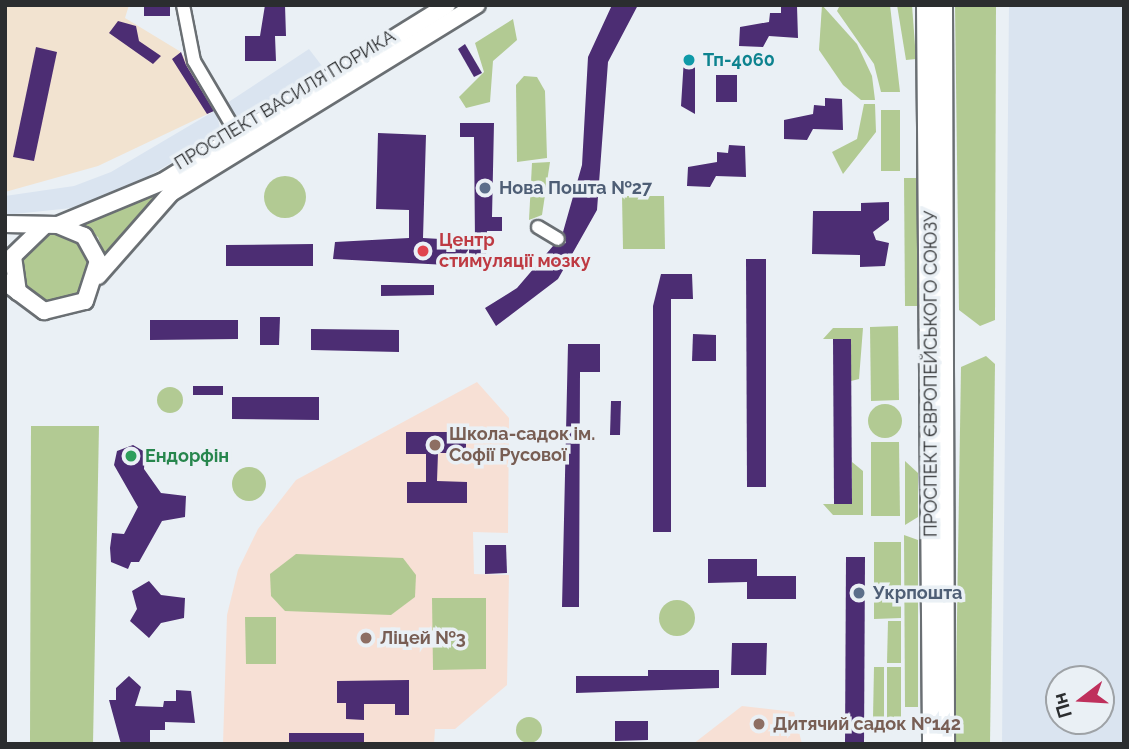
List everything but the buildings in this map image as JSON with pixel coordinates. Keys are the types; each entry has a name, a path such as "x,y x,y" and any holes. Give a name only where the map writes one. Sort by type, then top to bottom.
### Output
{"main road":[{"name":"ПРОСПЕКТ ЄВРОПЕЙСЬКОГО СОЮЗУ","path":"926,5 932,744"},
{"name":"ПРОСПЕКТ ЄВРОПЕЙСЬКОГО СОЮЗУ","path":"943,5 945,744"}],"street":[{"path":"183,5 194,61 237,134"},
{"name":"ПРОСПЕКТ ВАСИЛЯ ПОРИКА","path":"21,297 13,256 51,226 162,182 447,5"},
{"name":"ПРОСПЕКТ ВАСИЛЯ ПОРИКА","path":"5,282 21,297 44,312 73,309 89,296 98,276 171,193 477,5"},
{"name":"ПРОСПЕКТ ВАСИЛЯ ПОРИКА","path":"5,224 51,226 89,242 98,276"},
{"path":"538,227 558,239"}],"shaded area":[{"path":"5,5 129,5 125,18 181,52 216,110 98,166 5,192"},
{"path":"1009,5 1124,5 1124,744 1002,744"},
{"path":"309,49 322,66 236,121 227,103"},
{"path":"216,110 221,133 144,179 81,207 5,215 5,196 74,186 111,172"},
{"name":"Ліцей №3","path":"477,382 509,418 508,533 473,532 474,574 509,575 507,685 455,729 435,729 434,744 223,744 227,615 238,570 258,529 296,480"},
{"name":"Дитячий садок №142","path":"742,706 794,712 802,744 693,744"}],"green space":[{"path":"822,5 857,44 872,76 875,100 861,100 843,85 819,50"},
{"path":"840,5 890,5 900,92 881,92 874,64 837,11"},
{"path":"897,5 912,5 916,59 906,60"},
{"path":"955,5 996,5 995,320 980,326 959,310"},
{"path":"513,19 517,40 493,61 490,102 466,108 459,97 484,72 475,43"},
{"path":"524,76 537,77 545,91 547,158 517,162 516,85"},
{"path":"864,104 875,104 876,132 843,174 832,152 857,139"},
{"path":"881,110 900,110 900,171 881,171"},
{"path":"550,162 542,215 529,220 532,163"},
{"path":"285,176 300,182 306,197 300,212 285,218 270,212 264,197 270,182"},
{"path":"904,178 918,178 918,306 905,306"},
{"path":"170,187 106,258 98,237 81,226"},
{"path":"622,196 664,196 665,249 623,249"},
{"path":"55,234 68,237 79,244 86,255 89,268 86,281 79,292 68,299 55,302 42,299 31,292 24,281 21,268 24,255 31,244 42,237"},
{"path":"898,326 899,400 871,401 870,327"},
{"path":"833,328 863,328 859,379 851,381 851,339 823,339"},
{"path":"986,356 995,364 990,744 955,744 961,367"},
{"path":"170,387 179,391 183,400 179,409 170,413 161,409 157,400 161,391"},
{"path":"885,404 897,409 902,421 897,433 885,438 873,433 868,421 873,409"},
{"path":"31,426 99,426 93,744 30,744"},
{"path":"871,442 899,442 900,516 871,516"},
{"path":"905,461 918,473 918,517 905,525"},
{"path":"852,462 863,471 863,515 833,515 823,504 852,504"},
{"path":"249,467 261,472 266,484 261,496 249,501 237,496 232,484 237,472"},
{"path":"904,535 918,540 918,707 905,707"},
{"path":"874,542 901,542 901,618 874,619"},
{"path":"296,554 403,558 416,575 415,597 391,615 285,611 271,596 270,574"},
{"path":"432,598 486,598 486,669 433,670"},
{"path":"677,600 690,605 695,618 690,631 677,636 664,631 659,618 664,605"},
{"path":"245,617 276,617 276,664 246,664"},
{"path":"888,621 901,621 901,663 887,663"},
{"path":"874,667 884,667 884,718 873,718"},
{"path":"887,667 901,667 901,718 887,718"},
{"path":"529,717 538,721 542,730 538,739 529,743 520,739 516,730 520,721"}],"place":[{"name":"Тп-4060","path":"689,60"},
{"name":"Нова Пошта №27","path":"485,188"},
{"name":"Центр стимуляції мозку","path":"423,251"},
{"name":"Школа-садок ім. Софії Русової","path":"435,445"},
{"name":"Ендорфін","path":"131,456"},
{"name":"Укрпошта","path":"859,593"},
{"name":"Ліцей №3","path":"366,638"},
{"name":"Дитячий садок №142","path":"759,724"}]}
